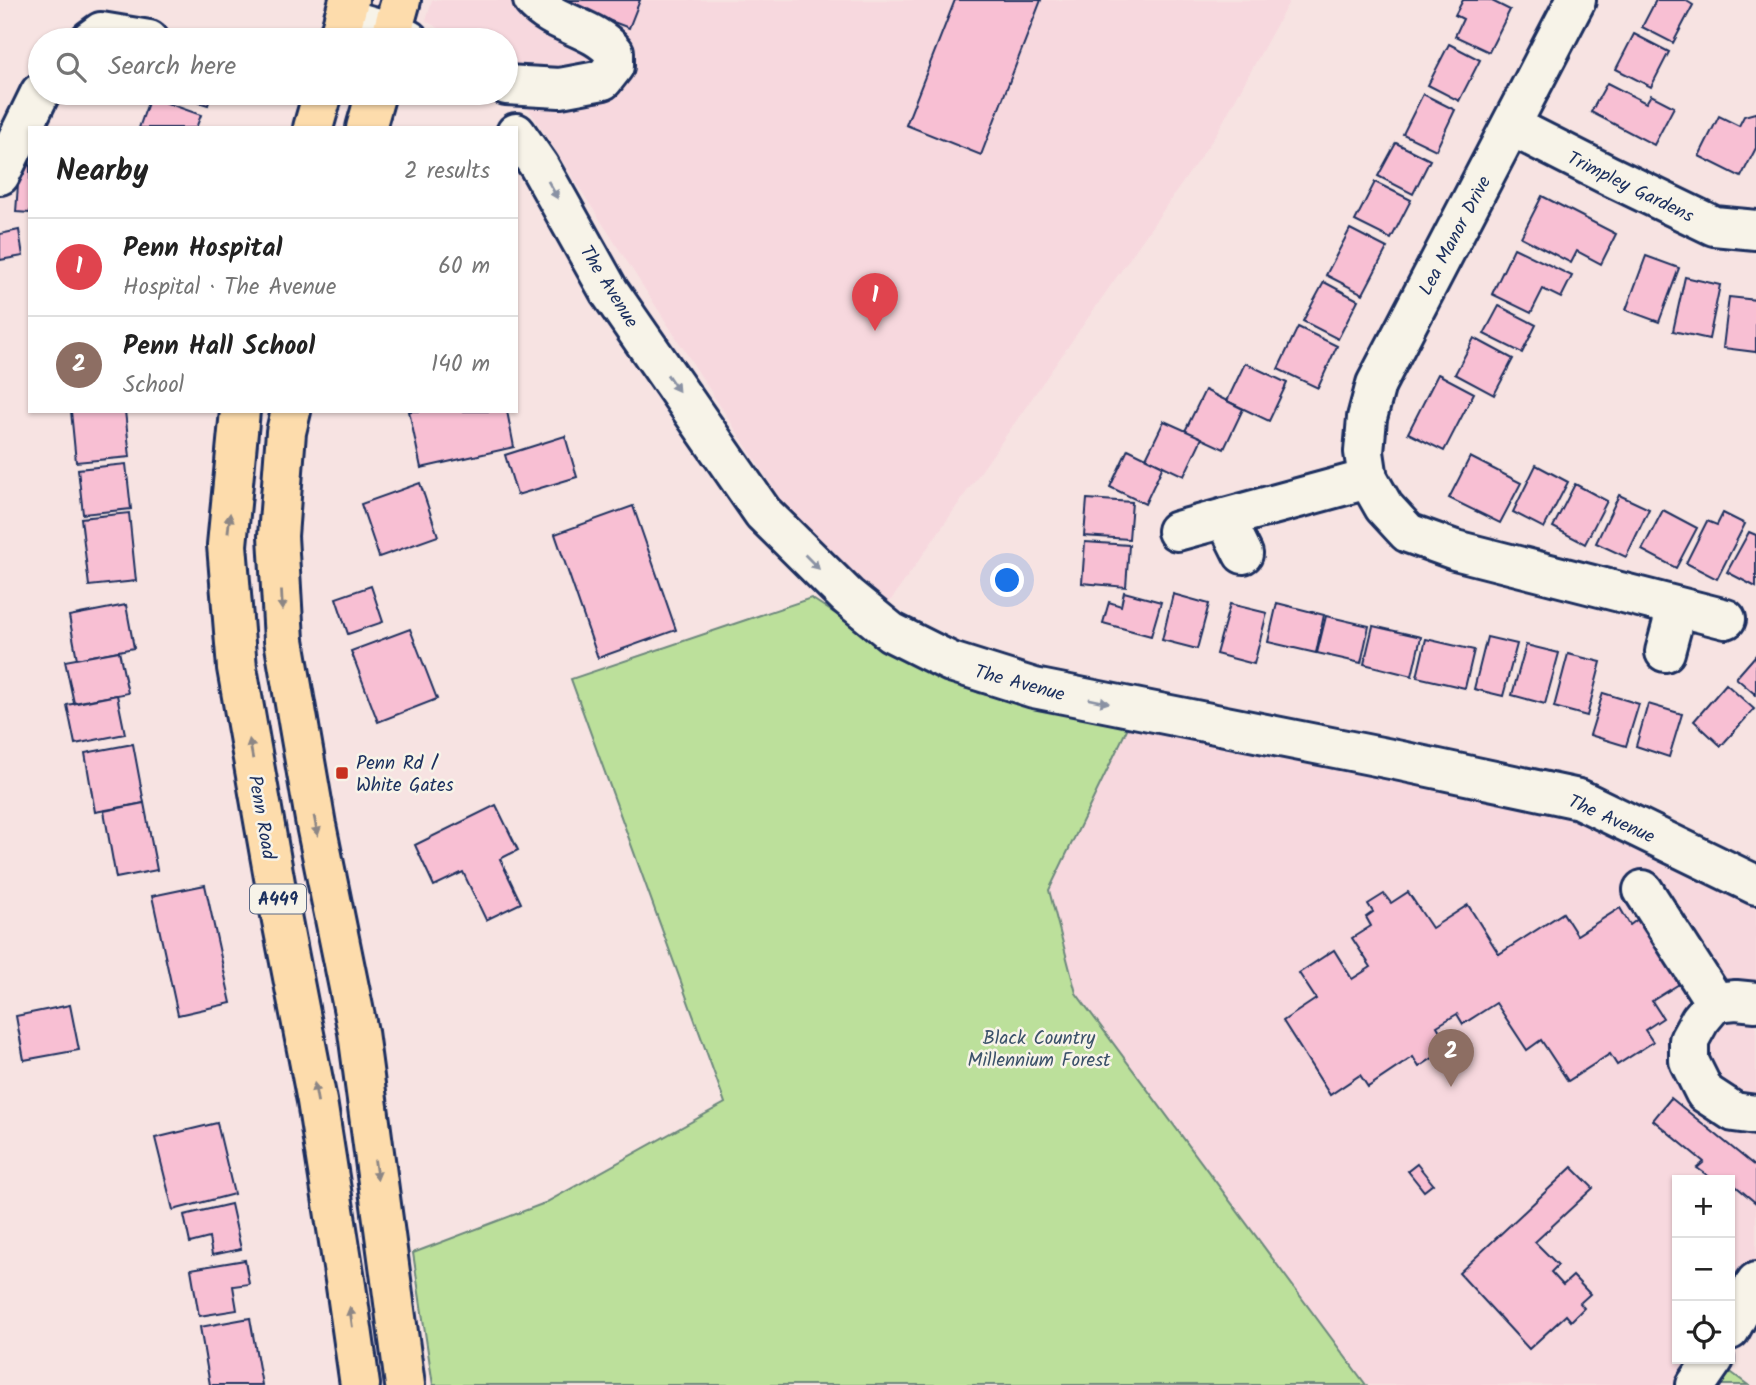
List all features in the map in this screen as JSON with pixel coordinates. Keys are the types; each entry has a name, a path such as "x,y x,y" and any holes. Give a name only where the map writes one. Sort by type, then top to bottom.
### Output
{"highway":[{"path":"314,126 320,105"},
{"path":"367,126 373,105"},
{"name":"Penn Road","path":"240,413 227,545 237,668 317,1101 360,1385"},
{"name":"A449","path":"291,413 286,432 278,536 284,640 316,825 358,1032 405,1385"}],"street":[{"path":"518,86 560,88 603,80 614,66 614,52 605,41 544,12 533,0"},
{"name":"Lea Manor Drive","path":"1576,0 1376,384 1367,418 1364,452 1368,479 1384,507 1408,533 1455,550 1726,619"},
{"path":"343,20 398,28"},
{"path":"0,175 34,105"},
{"path":"497,105 512,126"},
{"name":"Trimpley Gardens","path":"1511,126 1714,226 1756,230"},
{"name":"The Avenue","path":"518,136 539,166 609,291 763,513 847,596 891,632 951,663 1034,688 1580,799 1756,885"},
{"path":"1177,531 1368,479"},
{"path":"1225,519 1243,554"},
{"path":"1665,652 1677,607"},
{"path":"1643,890 1715,1002"},
{"path":"1756,1002 1715,1002 1700,1020 1689,1040 1689,1061 1705,1093 1734,1112 1756,1115"},
{"path":"1735,1321 1756,1282"},
{"path":"1696,1385 1711,1364"}],"shaded area":[{"path":"432,0 1290,0 1215,136 887,606 797,525 518,93 518,28 439,28 426,21"},
{"path":"1128,727 1530,805 1594,826 1756,900 1756,1260 1735,1297 1735,1175 1672,1175 1672,1364 1697,1364 1682,1385 1366,1385 1076,994 1049,890"}],"green space":[{"name":"Black Country Millennium Forest","path":"811,598 885,646 979,693 1128,727 1049,890 1076,993 1366,1385 433,1385 413,1253 545,1203 725,1103 571,679"},
{"path":"1724,1367 1748,1385 1711,1385"}],"building":[{"path":"566,0 640,0 629,28 564,3"},
{"path":"955,0 1041,0 981,155 906,125"},
{"path":"1463,0 1490,0 1510,10 1489,52 1455,36 1463,19 1455,15"},
{"path":"1656,0 1685,0 1693,5 1673,43 1642,27"},
{"path":"1634,34 1669,52 1651,87 1616,69"},
{"path":"1449,44 1480,60 1459,101 1428,85"},
{"path":"1607,83 1646,103 1651,95 1674,107 1654,145 1591,112"},
{"path":"1423,94 1455,110 1436,150 1403,134"},
{"path":"147,105 173,105 201,115 197,126 140,126"},
{"path":"1756,113 1756,148 1741,177 1699,156 1719,116 1739,126 1744,116"},
{"path":"1396,143 1430,160 1413,194 1378,176"},
{"path":"21,144 28,145 28,213 16,212"},
{"path":"1375,182 1411,200 1391,239 1355,221"},
{"path":"1542,196 1616,234 1601,264 1577,251 1571,263 1521,237"},
{"path":"1350,229 1387,248 1363,294 1326,275"},
{"path":"19,230 23,256 0,260 0,234"},
{"path":"1514,248 1572,276 1561,298 1543,289 1531,313 1492,294"},
{"path":"1646,256 1679,268 1659,322 1626,310"},
{"path":"1685,277 1720,285 1709,339 1673,331"},
{"path":"1324,282 1358,300 1338,339 1303,321"},
{"path":"1729,297 1756,300 1756,352 1723,348"},
{"path":"1499,306 1536,325 1522,353 1484,334"},
{"path":"1298,327 1337,346 1318,388 1278,369"},
{"path":"1474,338 1513,359 1494,395 1455,374"},
{"path":"1245,363 1287,383 1269,421 1227,401"},
{"path":"1438,374 1474,393 1444,451 1408,433"},
{"path":"1205,390 1243,409 1224,449 1185,431"},
{"path":"71,413 125,413 130,457 76,462"},
{"path":"409,413 507,413 514,447 421,468"},
{"path":"1164,421 1202,438 1184,476 1146,458"},
{"path":"565,436 577,477 517,495 505,455"},
{"path":"1128,449 1163,466 1145,504 1110,487"},
{"path":"1470,457 1521,483 1500,523 1449,498"},
{"path":"126,464 131,509 83,514 78,469"},
{"path":"1536,465 1568,482 1544,528 1513,512"},
{"path":"420,483 438,536 379,557 361,504"},
{"path":"1575,484 1607,501 1585,544 1553,527"},
{"path":"1619,495 1649,509 1626,557 1596,543"},
{"path":"1087,499 1132,502 1129,539 1084,536"},
{"path":"633,506 676,630 598,658 555,534"},
{"path":"1663,510 1697,528 1676,568 1642,550"},
{"path":"129,513 136,581 89,586 81,518"},
{"path":"1723,513 1745,524 1717,579 1686,563 1707,521 1717,525"},
{"path":"1749,532 1756,535 1756,587 1727,572"},
{"path":"1085,542 1129,545 1126,587 1082,583"},
{"path":"371,586 383,622 348,634 336,598"},
{"path":"1124,592 1161,602 1151,636 1103,623 1109,602 1121,606"},
{"path":"1173,594 1209,604 1197,649 1162,640"},
{"path":"1277,603 1324,615 1316,653 1268,642"},
{"path":"1230,604 1267,613 1254,664 1216,654"},
{"path":"126,605 134,648 77,659 69,616"},
{"path":"1326,616 1369,626 1361,663 1317,653"},
{"path":"1373,626 1421,637 1412,676 1364,664"},
{"path":"410,629 437,699 378,722 351,651"},
{"path":"1487,637 1517,644 1503,696 1474,689"},
{"path":"1426,639 1474,650 1465,688 1417,677"},
{"path":"1526,645 1559,653 1545,704 1512,695"},
{"path":"119,651 128,693 74,703 65,661"},
{"path":"1568,654 1601,662 1587,716 1554,707"},
{"path":"1756,655 1756,695 1736,678"},
{"path":"1726,684 1754,709 1721,746 1694,721"},
{"path":"1603,693 1639,704 1626,746 1590,735"},
{"path":"117,695 125,734 75,744 67,705"},
{"path":"1648,704 1682,714 1669,757 1636,746"},
{"path":"133,744 144,803 95,812 85,753"},
{"path":"144,803 157,870 116,878 104,811"},
{"path":"496,805 518,850 500,859 521,903 486,920 463,872 434,886 415,845"},
{"path":"205,885 231,1003 178,1015 152,896"},
{"path":"1408,892 1432,928 1468,905 1499,954 1563,913 1577,935 1620,908 1630,925 1642,916 1684,981 1652,1001 1663,1018 1645,1030 1653,1042 1617,1065 1610,1054 1568,1081 1541,1040 1527,1050 1496,1003 1463,1024 1457,1014 1437,1026 1444,1038 1437,1043 1443,1051 1419,1067 1413,1057 1368,1087 1360,1075 1330,1095 1283,1021 1316,999 1299,973 1334,950 1352,979 1371,967 1352,938 1371,926 1366,917 1373,912 1368,904 1384,894 1391,903"},
{"path":"70,1005 79,1050 24,1060 16,1016"},
{"path":"1671,1098 1756,1167 1756,1203 1735,1186 1735,1175 1707,1175 1697,1168 1704,1162 1653,1120"},
{"path":"217,1123 234,1194 173,1210 155,1138"},
{"path":"1417,1164 1433,1184 1424,1191 1408,1171"},
{"path":"1572,1167 1593,1188 1535,1242 1558,1265 1551,1272 1563,1285 1573,1276 1590,1294 1580,1303 1584,1308 1571,1321 1566,1315 1529,1349 1459,1273"},
{"path":"231,1204 241,1249 212,1255 209,1238 190,1243 184,1215"},
{"path":"245,1260 249,1284 233,1286 237,1310 199,1316 191,1269"},
{"path":"250,1318 262,1385 210,1385 200,1327"}],"place":[{"name":"Penn Hospital","path":"875,331"},
{"name":"Penn Rd / White Gates","path":"342,773"},
{"name":"Penn Hall School","path":"1451,1087"}]}
